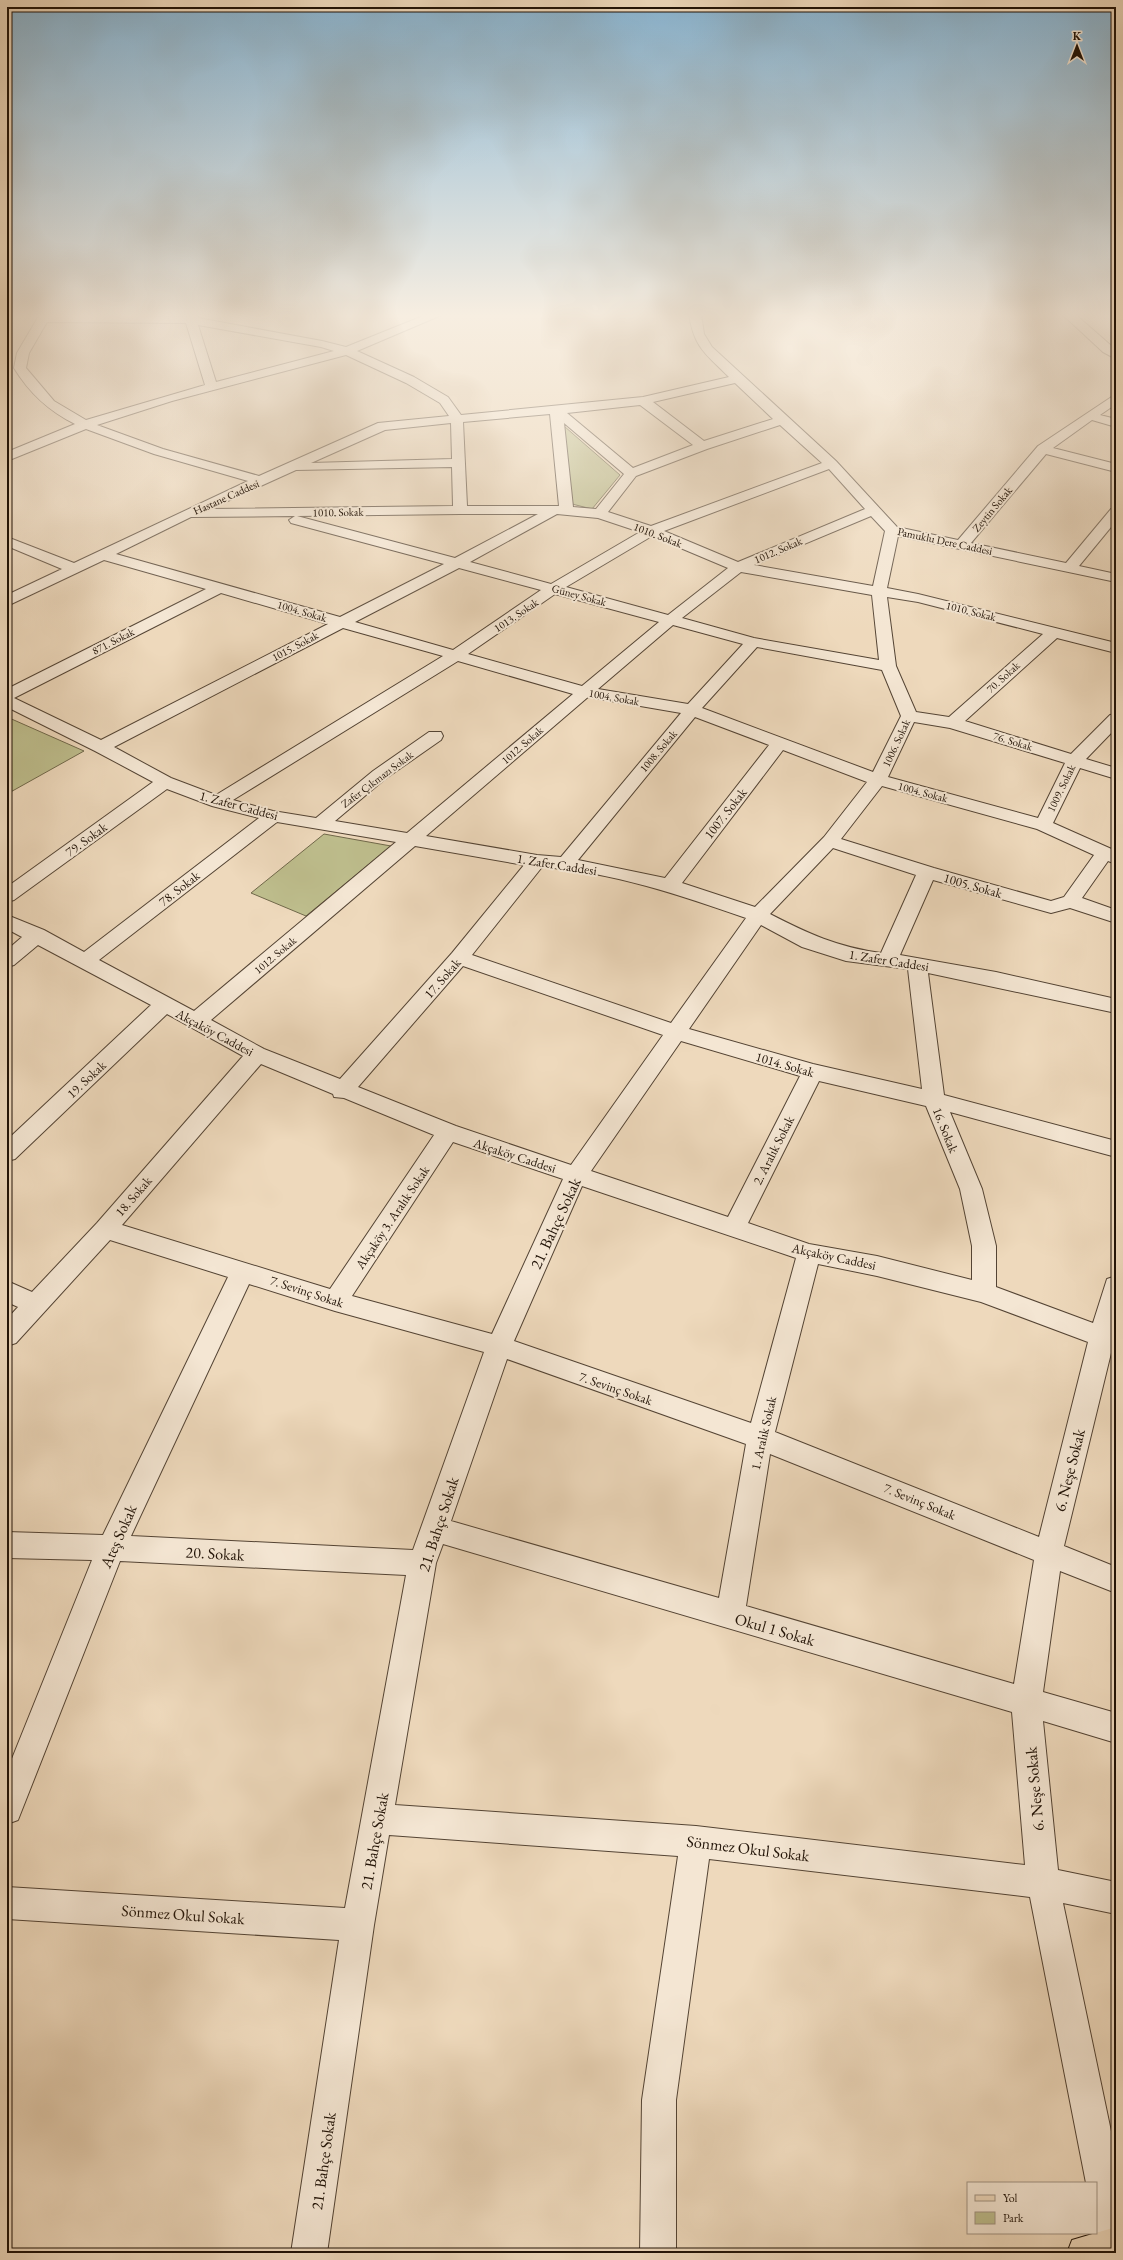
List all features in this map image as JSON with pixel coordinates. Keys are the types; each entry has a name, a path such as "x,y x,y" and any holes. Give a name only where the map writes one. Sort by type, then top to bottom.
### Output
{"main road":[{"path":"1085,2253 1116,2244"}],"street":[{"path":"78,419 118,438 261,481"},
{"path":"7,457 87,424 102,419"},
{"name":"Hastane Caddesi","path":"7,601 76,569 189,513 382,426 452,419"},
{"path":"457,419 460,510"},
{"path":"556,419 560,511"},
{"path":"567,419 631,474"},
{"path":"667,419 702,446"},
{"name":"Zeytin Sokak","path":"962,544 1043,449 1085,419"},
{"path":"1103,419 1116,423"},
{"path":"600,514 631,474 702,446 782,420"},
{"name":"Pamuklu Dere Caddesi","path":"782,420 831,464 892,530 1116,578"},
{"path":"1043,449 1116,468"},
{"path":"290,467 459,463"},
{"name":"1013. Sokak","path":"218,802 456,655 554,588 651,531 831,464"},
{"name":"1010. Sokak","path":"189,513 460,510 560,511 600,514 651,531 738,567 918,598 1116,648"},
{"name":"1012. Sokak","path":"195,1022 412,840 670,620 738,567 874,510"},
{"name":"1015. Sokak","path":"101,747 340,622 560,511"},
{"path":"1070,567 1116,512"},
{"name":"Güney Sokak","path":"272,513 753,642 888,666"},
{"name":"1006. Sokak","path":"758,915 830,841 878,780 909,716 888,666 879,592 892,530"},
{"path":"7,541 76,569"},
{"name":"1004. Sokak","path":"104,555 585,692 692,710 878,780 1044,825 1111,855"},
{"name":"871. Sokak","path":"7,695 219,588"},
{"name":"70. Sokak","path":"952,723 1054,632"},
{"name":"1008. Sokak","path":"566,863 692,710 753,642"},
{"name":"1. Zafer Caddesi","path":"7,701 101,747 165,782 218,802 273,816 537,861 566,863 670,885 758,915 809,942 853,956 918,964 1116,1006"},
{"name":"76. Sokak","path":"909,716 952,723 1116,774"},
{"name":"1009. Sokak","path":"1044,825 1075,760 1116,719"},
{"name":"Zafer Çıkmazı Sokak","path":"320,824 379,775 435,736"},
{"name":"1007. Sokak","path":"670,885 780,742"},
{"name":"79. Sokak","path":"7,896 165,782"},
{"name":"78. Sokak","path":"85,961 273,816"},
{"name":"1005. Sokak","path":"830,841 927,872 1051,907 1071,901"},
{"path":"1111,855 1071,901 1116,917"},
{"name":"17. Sokak","path":"342,1091 459,958 537,861"},
{"path":"888,960 927,872"},
{"name":"21. Bahçe Sokak","path":"309,2253 358,1925 422,1563 499,1346 576,1175 758,915"},
{"name":"Akçaköy Caddesi","path":"7,921 37,935 195,1022 257,1054 342,1091 448,1132 733,1229 809,1253 877,1266 984,1293 1109,1340"},
{"path":"7,960 37,935"},
{"name":"1014. Sokak","path":"459,958 675,1032 814,1072 934,1100 1116,1149"},
{"name":"16. Sokak","path":"918,964 934,1100 971,1189 984,1246 984,1293"},
{"name":"19. Sokak","path":"7,1153 164,1005"},
{"name":"18. Sokak","path":"7,1336 105,1229 257,1054"},
{"name":"2. Aralık Sokak","path":"733,1229 814,1072"},
{"name":"Akçaköy 3. Aralık Sokak","path":"335,1301 448,1132"},
{"name":"7. Sevinç Sokak","path":"105,1229 243,1270 335,1301 499,1346 760,1438 1116,1580"},
{"name":"1. Aralık Sokak","path":"730,1616 760,1438 809,1253"},
{"name":"Ateş Sokak","path":"7,1809 111,1548 243,1270"},
{"name":"6. Neşe Sokak","path":"1116,1286 1109,1340 1049,1553 1026,1704 1043,1884 1116,2244"},
{"path":"7,1291 36,1305"},
{"name":"Okul 1 Sokak","path":"435,1529 1026,1704 1116,1728"},
{"name":"20. Sokak","path":"7,1545 111,1548 422,1563"},
{"name":"Sönmez Okul Sokak","path":"378,1818 696,1842 1043,1884 1116,1898"},
{"path":"658,2253 659,2100 696,1842"},
{"name":"Sönmez Okul Sokak","path":"7,1903 358,1925"}],"green space":[{"path":"564,426 620,475 592,509 572,504"},
{"path":"7,717 84,751 7,794"},
{"path":"324,834 391,846 306,916 251,893"}]}
